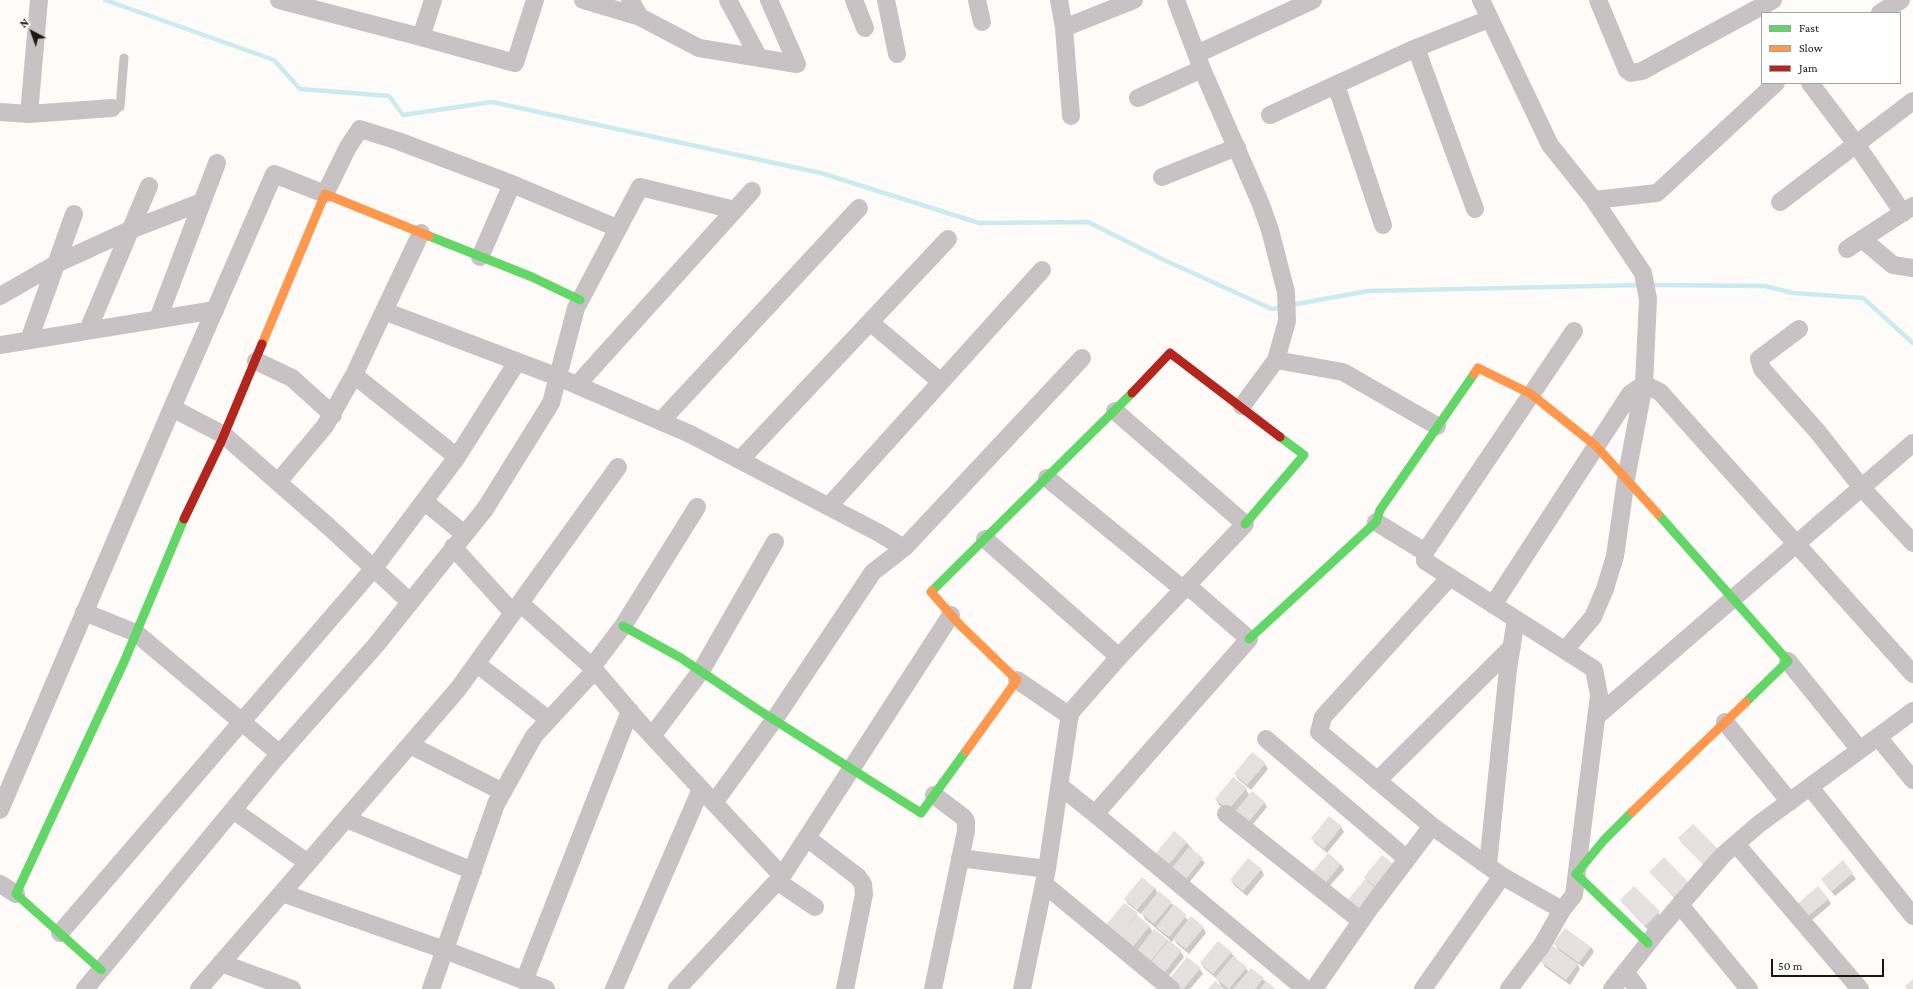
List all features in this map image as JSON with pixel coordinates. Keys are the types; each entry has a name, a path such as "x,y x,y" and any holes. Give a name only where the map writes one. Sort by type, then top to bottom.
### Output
{"street":[{"path":"29,114 39,0"},
{"path":"279,0 515,63 535,0"},
{"path":"420,37 433,0"},
{"path":"583,0 640,16 699,48 758,56 797,64 769,0"},
{"path":"630,0 640,16"},
{"path":"728,0 758,56"},
{"path":"854,0 865,28"},
{"path":"886,0 897,54"},
{"path":"977,0 982,22"},
{"path":"1059,0 1064,28 1071,116"},
{"path":"1064,28 1134,0"},
{"path":"1176,0 1270,230 1286,292 1287,321 1276,360 1242,406"},
{"path":"1138,98 1200,61 1313,0"},
{"path":"1481,0 1489,20 1550,145 1594,200 1643,273 1648,299 1644,384 1626,479 1615,556 1605,589 1593,616 1565,650"},
{"path":"1598,0 1627,70 1631,73 1642,71 1773,0"},
{"path":"1882,12 1901,0"},
{"path":"1270,115 1416,48 1489,20"},
{"path":"1416,48 1475,209"},
{"path":"1594,200 1657,193 1775,84"},
{"path":"1811,84 1908,209 1847,250"},
{"path":"1336,85 1383,225"},
{"path":"1780,202 1913,101"},
{"path":"0,112 29,114 112,108"},
{"path":"16,894 136,634 177,534 224,436 325,194 348,147 360,129 398,141 512,184 617,228"},
{"path":"1162,177 1236,147"},
{"path":"158,319 217,163"},
{"path":"0,810 274,174 532,277 580,300"},
{"path":"480,257 512,184"},
{"path":"88,330 148,186"},
{"path":"85,989 280,754 376,645 459,540 485,510 551,403 576,308 640,187 735,210"},
{"path":"577,385 752,191"},
{"path":"0,296 56,264 130,230 202,202"},
{"path":"662,421 859,208"},
{"path":"29,340 74,214"},
{"path":"278,482 325,426 332,415 354,375 422,233"},
{"path":"740,460 948,238"},
{"path":"1862,239 1893,265 1913,268"},
{"path":"829,506 1042,270"},
{"path":"0,346 88,330 215,310"},
{"path":"384,311 558,377 662,421 829,506 904,548"},
{"path":"870,322 941,382"},
{"path":"1799,329 1759,359 1762,369 1818,431 1862,488 1913,543"},
{"path":"1509,989 1542,945 1562,910 1574,895 1599,695 1594,669 1425,561 1425,552 1574,331"},
{"path":"1022,989 1046,876 1070,716 1119,657 1245,524 1304,456 1242,406 1170,353 1115,411 931,592 951,615 1017,680 1070,716"},
{"path":"714,803 774,720 873,572 904,548 1082,358"},
{"path":"1276,360 1343,372 1437,426"},
{"path":"256,361 292,378 332,415"},
{"path":"60,933 374,568 457,457 517,362"},
{"path":"1096,814 1248,639 1376,522 1380,510 1478,368 1531,394 1596,446 1788,661 1860,750"},
{"path":"354,375 457,457"},
{"path":"1493,605 1630,394 1644,384"},
{"path":"1644,384 1660,392 1913,674"},
{"path":"172,408 224,436 278,482 410,602"},
{"path":"1115,411 1245,524"},
{"path":"1596,717 1913,443"},
{"path":"199,989 458,689 618,467"},
{"path":"1047,478 1248,639"},
{"path":"424,501 517,608 594,668 652,736 714,803 780,879 815,907"},
{"path":"431,989 496,804 534,736 594,668 623,626 697,507"},
{"path":"1376,522 1425,552"},
{"path":"986,539 1119,657"},
{"path":"652,736 701,671 775,542"},
{"path":"1450,578 1323,716 1319,732 1432,826 1495,870 1562,910"},
{"path":"84,612 136,634 280,754"},
{"path":"677,989 780,879 951,615"},
{"path":"1423,989 1495,870 1512,647 1516,619"},
{"path":"623,626 681,658 774,720 921,813 1017,680"},
{"path":"1377,781 1512,647"},
{"path":"1576,874 1604,840 1788,661"},
{"path":"477,664 549,720"},
{"path":"524,980 630,711"},
{"path":"1612,989 1648,943 1723,855 1759,824 1913,711"},
{"path":"1725,722 1790,802"},
{"path":"1878,737 1913,780"},
{"path":"1266,739 1407,859"},
{"path":"410,745 503,792"},
{"path":"1060,786 1096,814 1305,989"},
{"path":"1810,787 1913,916"},
{"path":"614,989 701,789"},
{"path":"933,989 966,831 966,821 960,814 934,795"},
{"path":"234,810 308,863"},
{"path":"1226,814 1361,922"},
{"path":"346,819 473,871"},
{"path":"1314,989 1361,922 1432,826"},
{"path":"806,838 858,876 863,884 864,894 845,989"},
{"path":"1736,844 1860,989"},
{"path":"960,858 1046,876 1172,989"},
{"path":"1576,874 1648,943"},
{"path":"0,884 16,894 101,970"},
{"path":"282,893 445,950 546,989"},
{"path":"1680,905 1749,989"},
{"path":"222,963 292,989"},
{"path":"1625,972 1638,989"}],"lane":[{"path":"112,108 120,107 124,58"}],"building":[{"path":"1252,752 1266,763 1247,785 1234,774"},
{"path":"1233,777 1247,788 1228,810 1215,799"},
{"path":"1252,791 1265,802 1247,824 1234,813"},
{"path":"1329,816 1342,826 1324,849 1311,838"},
{"path":"1693,824 1718,849 1703,864 1678,838"},
{"path":"1174,831 1187,842 1169,864 1156,853"},
{"path":"1189,847 1203,858 1185,880 1171,869"},
{"path":"1328,853 1341,864 1323,886 1310,875"},
{"path":"1382,855 1396,866 1377,888 1364,877"},
{"path":"1664,857 1689,883 1674,897 1649,872"},
{"path":"1248,858 1262,869 1243,891 1230,880"},
{"path":"1843,860 1853,873 1831,892 1821,879"},
{"path":"1142,877 1155,888 1137,910 1124,899"},
{"path":"1365,879 1378,890 1360,913 1346,902"},
{"path":"1634,886 1660,911 1645,926 1620,900"},
{"path":"1818,886 1829,899 1807,917 1796,905"},
{"path":"1159,891 1172,902 1154,924 1141,913"},
{"path":"1124,903 1138,913 1120,936 1106,925"},
{"path":"1174,904 1187,915 1169,937 1156,927"},
{"path":"1137,915 1150,926 1132,948 1119,937"},
{"path":"1191,916 1204,927 1186,949 1173,939"},
{"path":"1565,928 1591,947 1579,963 1553,944"},
{"path":"1154,929 1168,940 1149,963 1136,952"},
{"path":"1169,940 1182,951 1164,973 1151,962"},
{"path":"1218,941 1232,952 1213,974 1200,963"},
{"path":"1552,945 1578,964 1566,980 1540,961"},
{"path":"1233,956 1247,967 1229,989 1215,978"},
{"path":"1187,957 1201,968 1183,989 1181,989 1169,979"},
{"path":"1251,968 1264,978 1255,989 1233,989"},
{"path":"1913,979 1913,989 1907,989 1905,986"},
{"path":"1215,981 1225,989 1208,989"},
{"path":"1266,981 1276,989 1260,989"}],"waterway":[{"path":"105,0 274,60 300,89 389,96 403,115 492,102 821,173 979,223 1088,222 1164,260 1272,309 1282,307"},
{"path":"1291,305 1368,291 1642,285"},
{"path":"1650,285 1765,286 1793,293 1863,298 1913,343"}],"traffic: fast":[{"path":"429,236 532,277 580,300"},
{"path":"1249,639 1376,522 1380,510 1474,374"},
{"path":"932,591 1132,393"},
{"path":"1245,524 1304,455 1280,437"},
{"path":"1658,514 1788,661 1746,702"},
{"path":"101,970 16,894 124,662 184,519"},
{"path":"623,626 681,658 757,709 921,813 966,751"},
{"path":"1632,812 1604,840 1576,874 1648,943"}],"traffic: slow":[{"path":"262,344 325,194 429,236"},
{"path":"1474,374 1478,368 1531,394 1596,446 1658,514"},
{"path":"932,591 931,592 960,625 1017,680 966,751"},
{"path":"1632,812 1746,702"}],"traffic: jam":[{"path":"184,519 221,442 262,344"},
{"path":"1132,393 1170,353 1280,437"}]}
